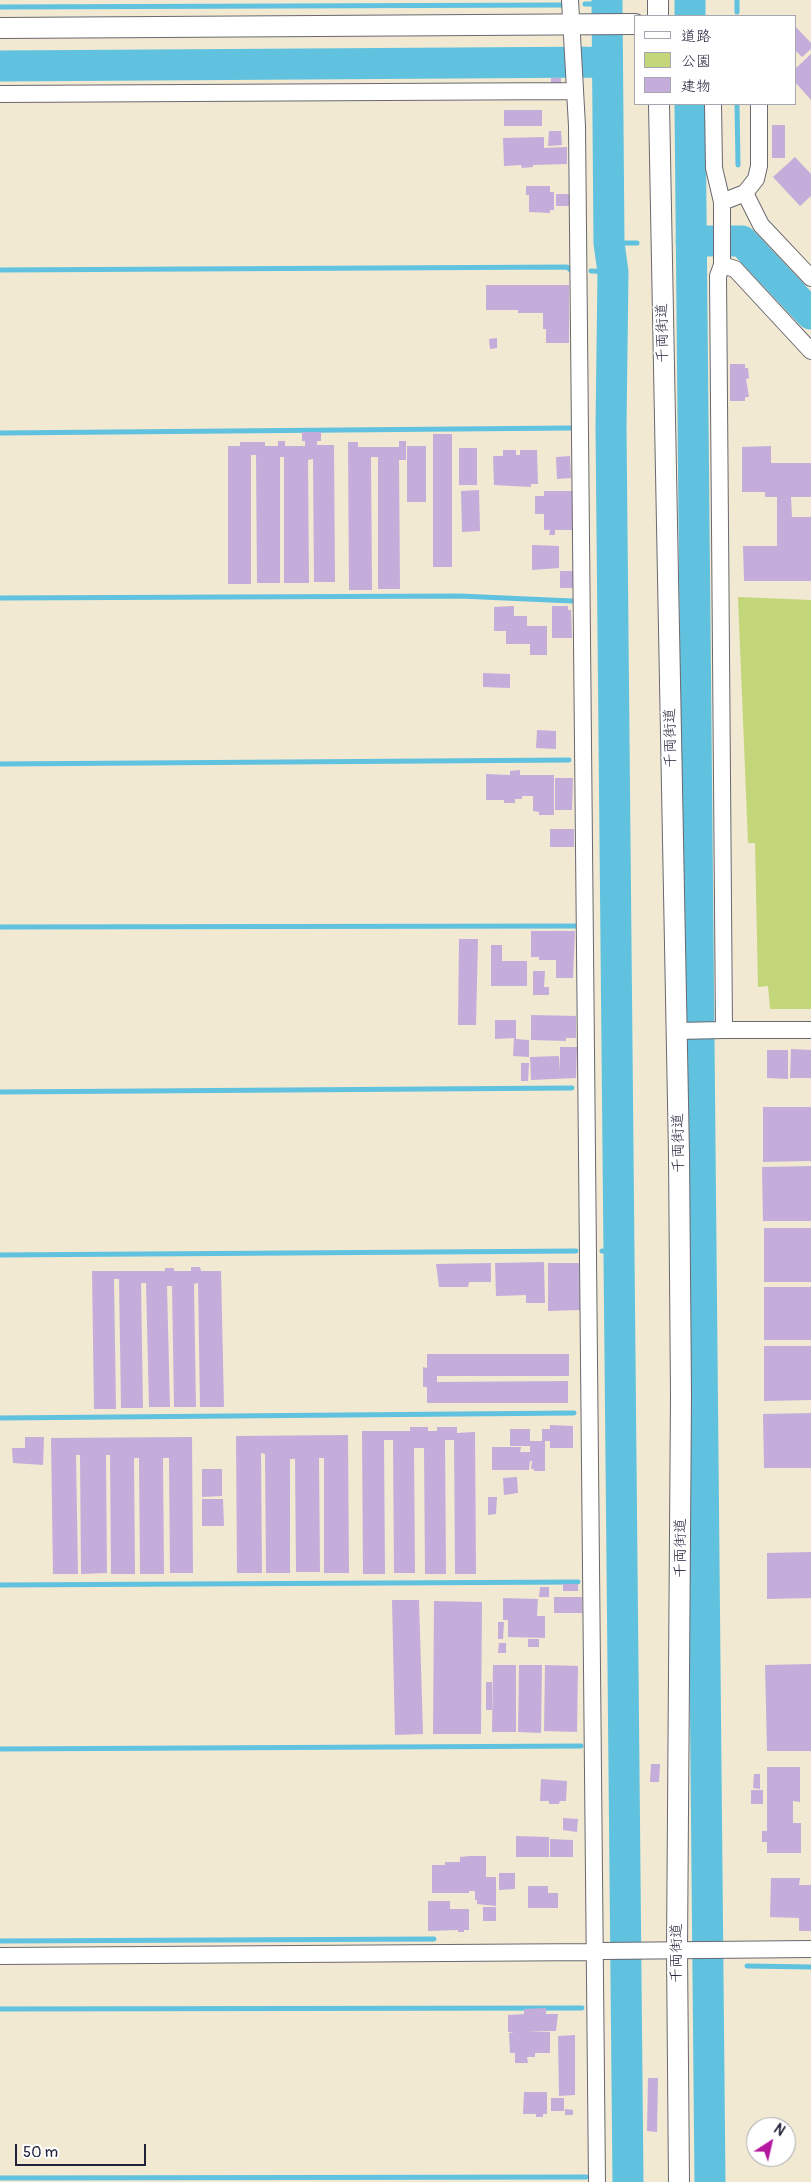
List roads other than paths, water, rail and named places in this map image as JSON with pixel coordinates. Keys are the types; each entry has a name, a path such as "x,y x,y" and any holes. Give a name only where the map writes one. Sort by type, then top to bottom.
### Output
{"street":[{"path":"570,0 578,30 575,83 578,155 588,1330 599,1951 597,2182"},
{"path":"658,0 658,15"},
{"path":"0,28 578,30 629,24"},
{"path":"0,94 575,83"},
{"name":"千両街道","path":"659,105 701,1030 681,1396 670,1950 679,2182"},
{"path":"713,105 714,168 722,209 722,261 718,276 701,1030 811,1030"},
{"path":"722,209 744,193 756,180 759,166 759,105"},
{"path":"744,193 761,225 811,278"},
{"path":"722,261 735,269 811,351"},
{"path":"0,1956 811,1949"}],"waterway":[{"path":"607,0 609,243 613,272 611,427 628,2182"},
{"path":"690,0 690,15"},
{"path":"737,0 737,12"},
{"path":"585,4 607,4"},
{"path":"0,7 562,5"},
{"path":"0,66 607,62"},
{"path":"690,105 710,2182"},
{"path":"737,105 738,165"},
{"path":"738,230 738,241"},
{"path":"685,241 691,241"},
{"path":"691,241 742,241 811,314"},
{"path":"609,243 637,243"},
{"path":"0,270 567,267 572,271"},
{"path":"591,271 613,272"},
{"path":"791,293 798,286"},
{"path":"601,427 611,427"},
{"path":"0,433 570,428"},
{"path":"0,598 460,596 572,601"},
{"path":"604,603 613,604"},
{"path":"0,764 569,760"},
{"path":"608,761 614,761"},
{"path":"0,927 576,926"},
{"path":"610,926 615,926"},
{"path":"0,1092 572,1088"},
{"path":"610,1088 617,1088"},
{"path":"0,1255 576,1251"},
{"path":"602,1251 619,1251"},
{"path":"0,1418 574,1413"},
{"path":"612,1414 620,1414"},
{"path":"0,1585 578,1582"},
{"path":"613,1582 622,1582"},
{"path":"617,1745 623,1745"},
{"path":"0,1749 581,1746"},
{"path":"0,1941 434,1939"},
{"path":"747,1966 811,1967"},
{"path":"0,2009 582,2008"},
{"path":"618,2008 626,2008"},
{"path":"620,2177 628,2176"},
{"path":"0,2178 586,2177"}]}
